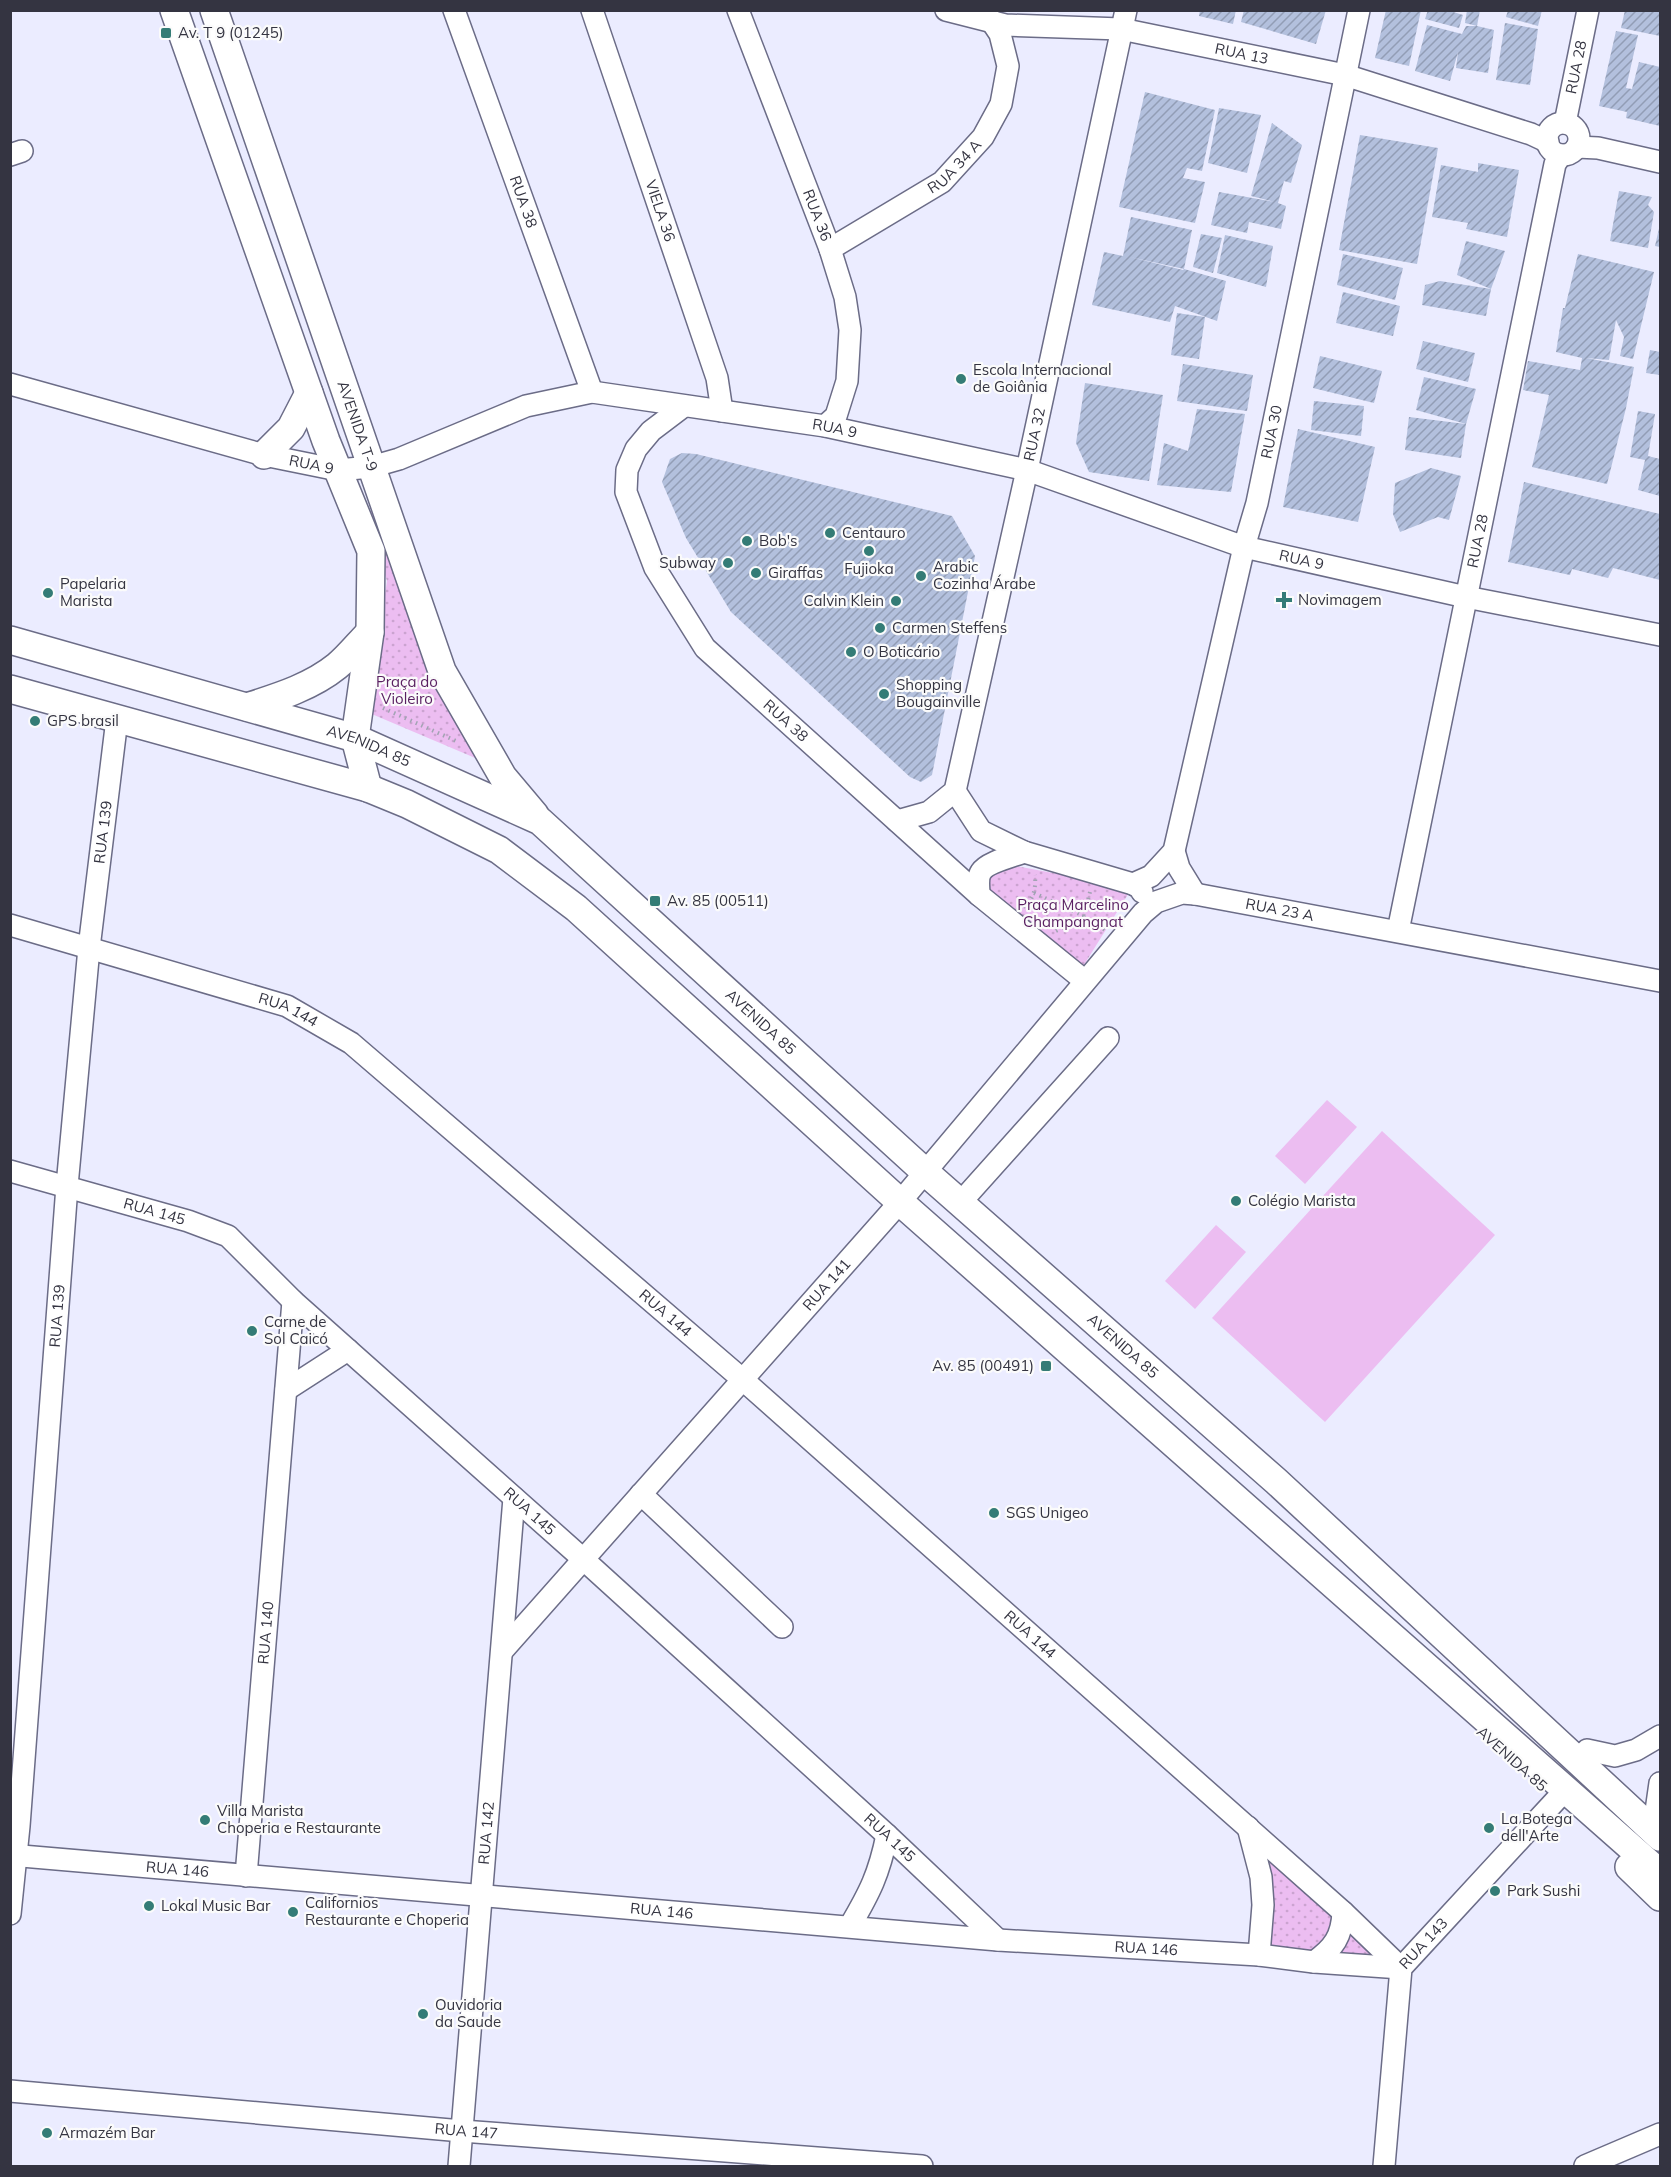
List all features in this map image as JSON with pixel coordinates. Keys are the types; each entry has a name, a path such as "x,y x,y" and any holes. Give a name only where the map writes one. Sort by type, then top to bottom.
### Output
{"main road":[{"name":"AVENIDA T-9","path":"174,10 309,393 371,551 370,632 355,738 368,788"},
{"name":"AVENIDA T-9","path":"214,10 442,671 503,777 540,820"},
{"path":"264,455 291,428 309,393"},
{"path":"247,707 311,683 337,665 370,632"},
{"name":"AVENIDA 85","path":"10,640 355,738 540,820 924,1171 1267,1473 1660,1837"},
{"name":"AVENIDA 85","path":"10,689 368,788 407,804 499,850 576,908 900,1202 1660,1874"},
{"name":"AVENIDA 85","path":"1400,1596 1434,1612 1658,1813"},
{"name":"AVENIDA 85","path":"1370,1618 1403,1663 1557,1799 1660,1897"}],"street":[{"name":"RUA 38","path":"454,10 592,392"},
{"name":"VIELA 36","path":"592,10 717,378 722,411"},
{"name":"RUA 36","path":"738,10 830,249 845,297 850,346 847,381 836,416 825,426"},
{"name":"RUA 13","path":"946,10 995,22 1123,20 1345,75 1564,139 1660,162"},
{"name":"RUA 30","path":"1174,851 1244,547 1257,503 1359,10"},
{"name":"RUA 28","path":"1398,931 1555,164 1564,139 1588,10"},
{"name":"RUA 32","path":"955,791 1027,470 1123,20"},
{"name":"RUA 34 A","path":"830,249 942,183 983,138 1001,104 1008,66 995,22"},
{"name":"RUA 9","path":"10,384 264,455 338,470 371,467 399,459 526,405 592,392 825,426 1027,470 1244,547 1466,597 1660,636"},
{"name":"RUA 38","path":"684,406 651,431 636,449 627,470 626,492 655,568 705,648 979,896 1084,981"},
{"name":"RUA 139","path":"10,1914 67,1186 89,948 117,719"},
{"path":"897,821 929,812 955,791 981,831 1024,862"},
{"path":"1132,884 1150,876 1174,851 1179,868 1195,894"},
{"path":"979,896 981,871 989,865 1024,862 1132,884 1140,888 1144,896 1146,904 1143,913"},
{"name":"RUA 23 A","path":"1143,913 1156,902 1182,893 1195,894 1660,981"},
{"name":"RUA 141","path":"503,1650 900,1202 1143,913"},
{"name":"RUA 144","path":"10,925 286,1006 351,1043 742,1379 1248,1827 1343,1912 1401,1968"},
{"path":"960,1203 1108,1038"},
{"name":"RUA 145","path":"10,1171 188,1221 228,1236 293,1301 583,1559 887,1835 998,1940"},
{"name":"RUA 140","path":"246,1876 293,1301"},
{"path":"286,1390 348,1350"},
{"path":"641,1494 782,1627"},
{"name":"RUA 142","path":"459,2166 514,1498"},
{"path":"1587,1750 1615,1756 1636,1750 1660,1736"},
{"path":"1658,1813 1660,1783"},
{"name":"RUA 143","path":"1384,2166 1401,1968 1557,1799"},
{"path":"1248,1827 1261,1877 1263,1905 1259,1955"},
{"path":"850,1926 874,1884 887,1835"},
{"name":"RUA 146","path":"13,1856 998,1940 1259,1955 1314,1962 1401,1968"},
{"path":"1314,1962 1336,1942 1343,1927 1343,1912"},
{"name":"RUA 147","path":"10,2091 462,2131 922,2166"},
{"path":"1585,2166 1660,2134"}],"path":[{"path":"379,707 461,743"},
{"path":"1015,909 1029,903 1036,884 1035,874 1024,862"},
{"path":"1035,874 1046,876"},
{"path":"1055,931 1084,916 1092,883"},
{"path":"1034,893 1084,916 1106,930"}],"green space":[{"name":"Praça do Violeiro","path":"375,510 487,763 367,712 387,581 365,512"},
{"name":"Praça Marcelino Champangnat","path":"1011,865 1132,888 1082,968 985,886 987,872"},
{"path":"1327,1100 1357,1127 1305,1184 1275,1156"},
{"path":"1382,1131 1495,1235 1325,1422 1212,1318"},
{"path":"1216,1225 1246,1252 1195,1309 1165,1281"},
{"path":"1248,1827 1401,1968 1259,1955"}],"building":[{"path":"1200,10 1236,10 1233,24 1199,16"},
{"path":"1244,10 1326,10 1316,44 1241,22"},
{"path":"1386,10 1421,10 1409,66 1375,58"},
{"path":"1428,10 1447,10 1463,15 1459,28 1425,19"},
{"path":"1467,10 1480,10 1477,26 1465,23"},
{"path":"1508,10 1542,10 1538,26 1506,17"},
{"path":"1625,10 1660,10 1660,36 1621,28"},
{"path":"1505,23 1538,29 1530,85 1496,80"},
{"path":"1427,25 1462,34 1466,26 1494,30 1488,73 1456,68 1458,52 1450,81 1415,71"},
{"path":"1616,31 1638,35 1626,88 1632,89 1639,62 1660,67 1660,126 1626,118 1627,112 1599,106"},
{"path":"1145,92 1215,110 1202,171 1187,168 1183,178 1205,182 1195,223 1119,207"},
{"path":"1219,108 1261,115 1247,173 1208,163"},
{"path":"1272,123 1302,145 1291,183 1284,181 1278,203 1286,206 1281,229 1249,222 1247,233 1211,225 1219,192 1275,202 1251,196"},
{"path":"1360,135 1438,148 1417,264 1339,250"},
{"path":"1478,163 1519,170 1507,237 1466,229 1468,223 1432,217 1441,165 1478,172"},
{"path":"1619,191 1652,197 1648,205 1654,212 1648,248 1610,241"},
{"path":"1131,217 1192,230 1184,269 1226,281 1217,321 1175,306 1170,322 1092,305 1104,252 1123,256","holes":["1130,257 1184,269 1183,270"]},
{"path":"1660,224 1660,247 1655,246"},
{"path":"1201,234 1222,238 1213,273 1193,267"},
{"path":"1225,235 1273,246 1266,287 1217,273"},
{"path":"1466,241 1505,251 1491,289 1457,275"},
{"path":"1343,254 1403,268 1395,300 1337,285"},
{"path":"1578,254 1654,272 1633,359 1620,356 1624,337 1616,320 1609,360 1586,358 1634,367 1607,484 1532,467 1549,395 1523,390 1528,361 1580,370 1582,358 1556,352 1563,308 1565,308"},
{"path":"1440,281 1491,289 1486,316 1422,305 1425,285"},
{"path":"1343,292 1400,306 1393,336 1336,323"},
{"path":"1177,313 1205,317 1199,359 1171,355"},
{"path":"1423,341 1475,353 1468,382 1416,369"},
{"path":"1650,350 1660,352 1660,375 1646,373"},
{"path":"1320,356 1382,371 1374,403 1313,388"},
{"path":"1183,364 1253,375 1247,411 1177,401"},
{"path":"1424,377 1476,389 1466,424 1416,410"},
{"path":"1085,383 1163,395 1149,481 1089,472 1076,443"},
{"path":"1314,401 1364,406 1361,436 1311,430"},
{"path":"1197,409 1245,414 1231,492 1157,485 1164,443 1188,451"},
{"path":"1638,411 1655,414 1648,456 1660,459 1660,496 1638,490 1645,460 1630,457"},
{"path":"1409,417 1466,424 1461,458 1405,450"},
{"path":"1298,429 1375,447 1358,522 1283,507"},
{"name":"Shopping Bougainville","path":"682,453 696,454 952,516 975,556 932,775 921,782 910,777 731,612 686,538 662,482 670,459"},
{"path":"1431,468 1461,476 1449,520 1438,517 1400,532 1393,514 1395,483"},
{"path":"1524,482 1660,514 1660,580 1613,568 1608,578 1572,569 1570,575 1508,562"}],"place":[{"name":"Av. T 9 (01245)","path":"166,33"},
{"name":"Escola Internacional de Goiânia","path":"961,379"},
{"name":"Centauro","path":"830,533"},
{"name":"Bob's","path":"747,541"},
{"name":"Fujioka","path":"869,551"},
{"name":"Subway","path":"728,563"},
{"name":"Giraffas","path":"756,573"},
{"name":"Arabic Cozinha Árabe","path":"921,576"},
{"name":"Papelaria Marista","path":"48,593"},
{"name":"Novimagem","path":"1284,600"},
{"name":"Calvin Klein","path":"896,601"},
{"name":"Carmen Steffens","path":"880,628"},
{"name":"O Boticário","path":"851,652"},
{"name":"Shopping Bougainville","path":"884,694"},
{"name":"GPS brasil","path":"35,721"},
{"name":"Av. 85 (00511)","path":"655,901"},
{"name":"Colégio Marista","path":"1236,1201"},
{"name":"Carne de Sol Caicó","path":"252,1331"},
{"name":"Av. 85 (00491)","path":"1046,1366"},
{"name":"SGS Unigeo","path":"994,1513"},
{"name":"Villa Marista Choperia e Restaurante","path":"205,1820"},
{"name":"La Botega dell'Arte","path":"1489,1828"},
{"name":"Park Sushi","path":"1495,1891"},
{"name":"Lokal Music Bar","path":"149,1906"},
{"name":"Californios Restaurante e Choperia","path":"293,1912"},
{"name":"Ouvidoria da Saude","path":"423,2014"},
{"name":"Armazém Bar","path":"47,2133"}]}
